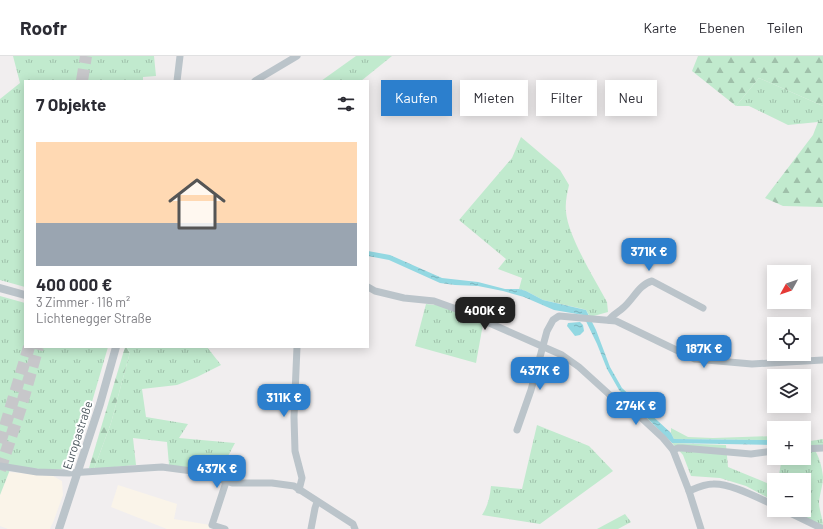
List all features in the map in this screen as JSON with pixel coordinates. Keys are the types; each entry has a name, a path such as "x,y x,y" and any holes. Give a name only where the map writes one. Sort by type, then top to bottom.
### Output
{"street":[{"path":"177,80 180,56"},
{"path":"257,80 297,56"},
{"path":"609,320 612,315 624,307 644,285 652,281 703,308"},
{"path":"369,287 375,291 404,298 434,301 462,311 503,330 562,354 612,396 636,413 663,438 673,450 689,491 701,529"},
{"path":"0,288 24,295"},
{"path":"517,430 531,390 542,345 550,325 555,318 559,316 609,320 623,323 695,359 752,364 823,360"},
{"name":"Europastraße","path":"58,529 100,404 116,348"},
{"path":"297,348 294,417 295,451 302,478 299,490"},
{"path":"673,450 682,448 755,454 767,452"},
{"path":"811,449 823,448"},
{"path":"0,466 37,472 77,472 162,467 192,471 232,483 272,483 289,485 353,524 355,528"},
{"path":"225,529 212,525 226,482"},
{"path":"689,491 708,485 719,484 750,494 767,502"},
{"path":"311,529 315,508 318,502"},
{"path":"798,517 823,529"}],"shaded area":[{"path":"9,472 53,476 62,481 63,495 50,529 8,529 0,526 0,495"},
{"path":"118,485 177,504 174,519 210,525 209,529 167,529 111,507"}],"green space":[{"path":"13,56 154,56 156,76 143,77 143,80 24,80 24,287 0,280 0,99 20,83"},
{"path":"356,56 392,56 362,80 322,80"},
{"path":"698,56 823,56 823,106 759,78 736,106 692,71"},
{"path":"759,78 823,106 823,121 788,125 749,106 736,106"},
{"path":"823,121 823,207 783,206 765,198 813,135 818,122"},
{"path":"521,137 560,170 569,185 566,205 568,222 583,258 607,302 608,312 590,317 586,310 543,300 519,289 522,278 498,269 506,259 459,220 512,158"},
{"path":"0,296 24,303 24,348 108,348 73,467 54,470 11,467 0,495"},
{"path":"426,304 446,306 483,324 476,363 415,346"},
{"path":"125,348 127,348 130,352 111,423 94,469 89,468"},
{"path":"127,348 208,348 221,365 177,385 142,389 146,417 188,424 179,438 235,443 227,458 217,462 190,468 169,465 167,442 133,438 136,465 94,469 111,423 130,352"},
{"path":"537,425 589,446 613,471 540,524 482,515 486,508 491,486 522,489"},
{"path":"671,428 688,437 713,438 767,436 767,440 674,439 671,433"},
{"path":"823,439 823,446 813,447 819,458 823,473 823,483 819,502 823,526 804,517 811,517 811,473 779,473 781,465 811,465 811,441"},
{"path":"672,443 726,445 728,467 767,483 767,497 746,486 720,478 691,476 683,455"},
{"path":"625,514 631,522 618,529 597,529"}],"water":[{"path":"369,251 390,255 442,278 478,282 505,289 519,289 543,300 586,310 596,330 610,367 622,388 671,433 674,439 767,440 767,445 672,443 619,390 607,369 583,315 554,310 524,297 503,291 478,286 440,283 389,260 369,256"},
{"path":"580,322 583,325 584,331 580,335 575,336 567,326 568,323"}],"tunnel":[{"path":"82,80 86,56"},
{"path":"0,443 29,348"},
{"path":"0,470 21,407 38,348"}]}
